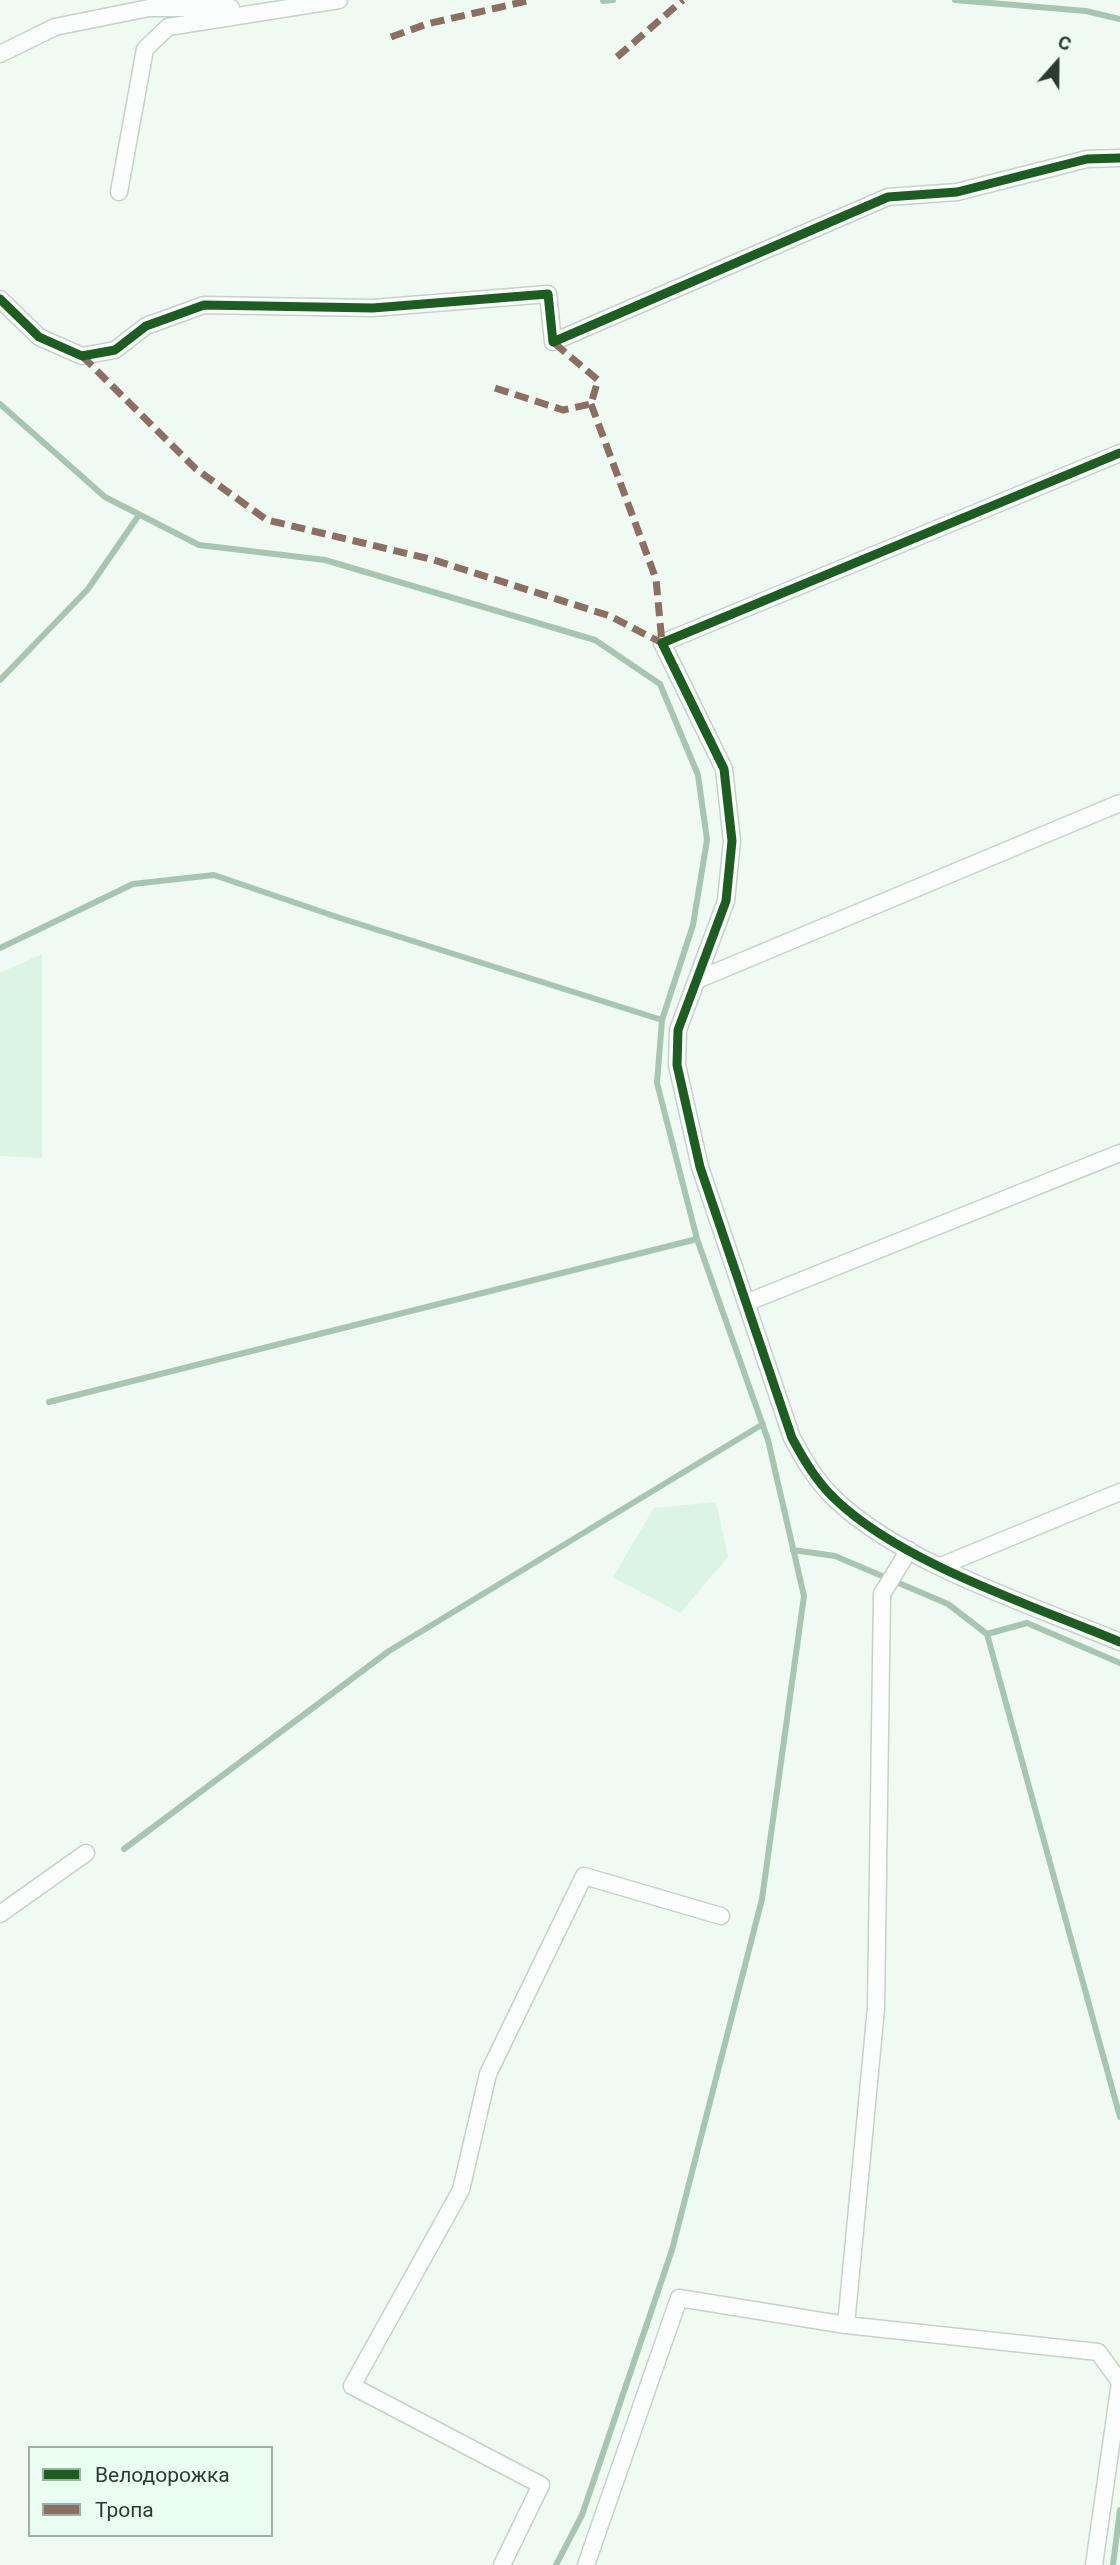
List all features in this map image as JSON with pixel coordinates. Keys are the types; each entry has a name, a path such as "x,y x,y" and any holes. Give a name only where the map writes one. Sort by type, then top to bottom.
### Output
{"street":[{"path":"119,192 145,49 167,27 273,8 339,0"},
{"path":"0,54 55,27 149,8 273,8"},
{"path":"0,299 39,337 82,356 115,350 146,326 204,305 373,308 548,294 553,342 888,197 957,192 1087,159 1120,158"},
{"path":"1120,453 662,643 724,769 731,829 726,901 678,1030 677,1065 700,1167 792,1438 810,1471 835,1499 885,1538 941,1566 1120,1642"},
{"path":"698,980 1120,803"},
{"path":"748,1302 1120,1153"},
{"path":"941,1566 1120,1492"},
{"path":"846,2325 876,2008 883,1594 909,1550"},
{"path":"0,1914 86,1853"},
{"path":"502,2565 541,2485 352,2386 461,2190 488,2074 584,1875 721,1916"},
{"path":"586,2565 680,2298 846,2325 1098,2352 1120,2382 1094,2565"}],"green space":[{"path":"42,954 42,1158 0,1156 0,973"},
{"path":"716,1502 728,1557 680,1613 613,1577 654,1508"}],"waterway":[{"path":"603,1 613,0"},
{"path":"955,0 1086,11 1120,19"},
{"path":"0,404 105,497 199,545 325,560 595,640 660,684 698,775 707,840 693,925 662,1020 657,1083 697,1239 768,1440 804,1596 762,1899 672,2250 582,2515 556,2565"},
{"path":"0,680 88,589 139,515"},
{"path":"0,948 133,884 214,875 340,918 662,1020"},
{"path":"49,1402 697,1239"},
{"path":"124,1849 389,1651 763,1424"},
{"path":"793,1550 835,1556 948,1604 987,1634 1120,2117"},
{"path":"987,1634 1027,1623 1120,1663"},
{"path":"1113,2565 1120,2510"}],"marked path":[{"path":"391,37 427,24 531,0"},
{"path":"617,57 683,0"},
{"path":"495,388 563,410 591,404 598,380 553,342"},
{"path":"82,356 196,469 267,520 434,560 610,616 662,643"},
{"path":"591,404 656,579 662,643"}],"cycle path":[{"path":"0,299 39,337 82,356 115,350 146,326 204,305 373,308 548,294 553,342 888,197 957,192 1087,159 1120,158"},
{"path":"1120,453 662,643 724,769 732,841 726,901 678,1030 677,1065 700,1167 792,1438 828,1492 863,1522 895,1543 970,1581 1120,1642"}]}
